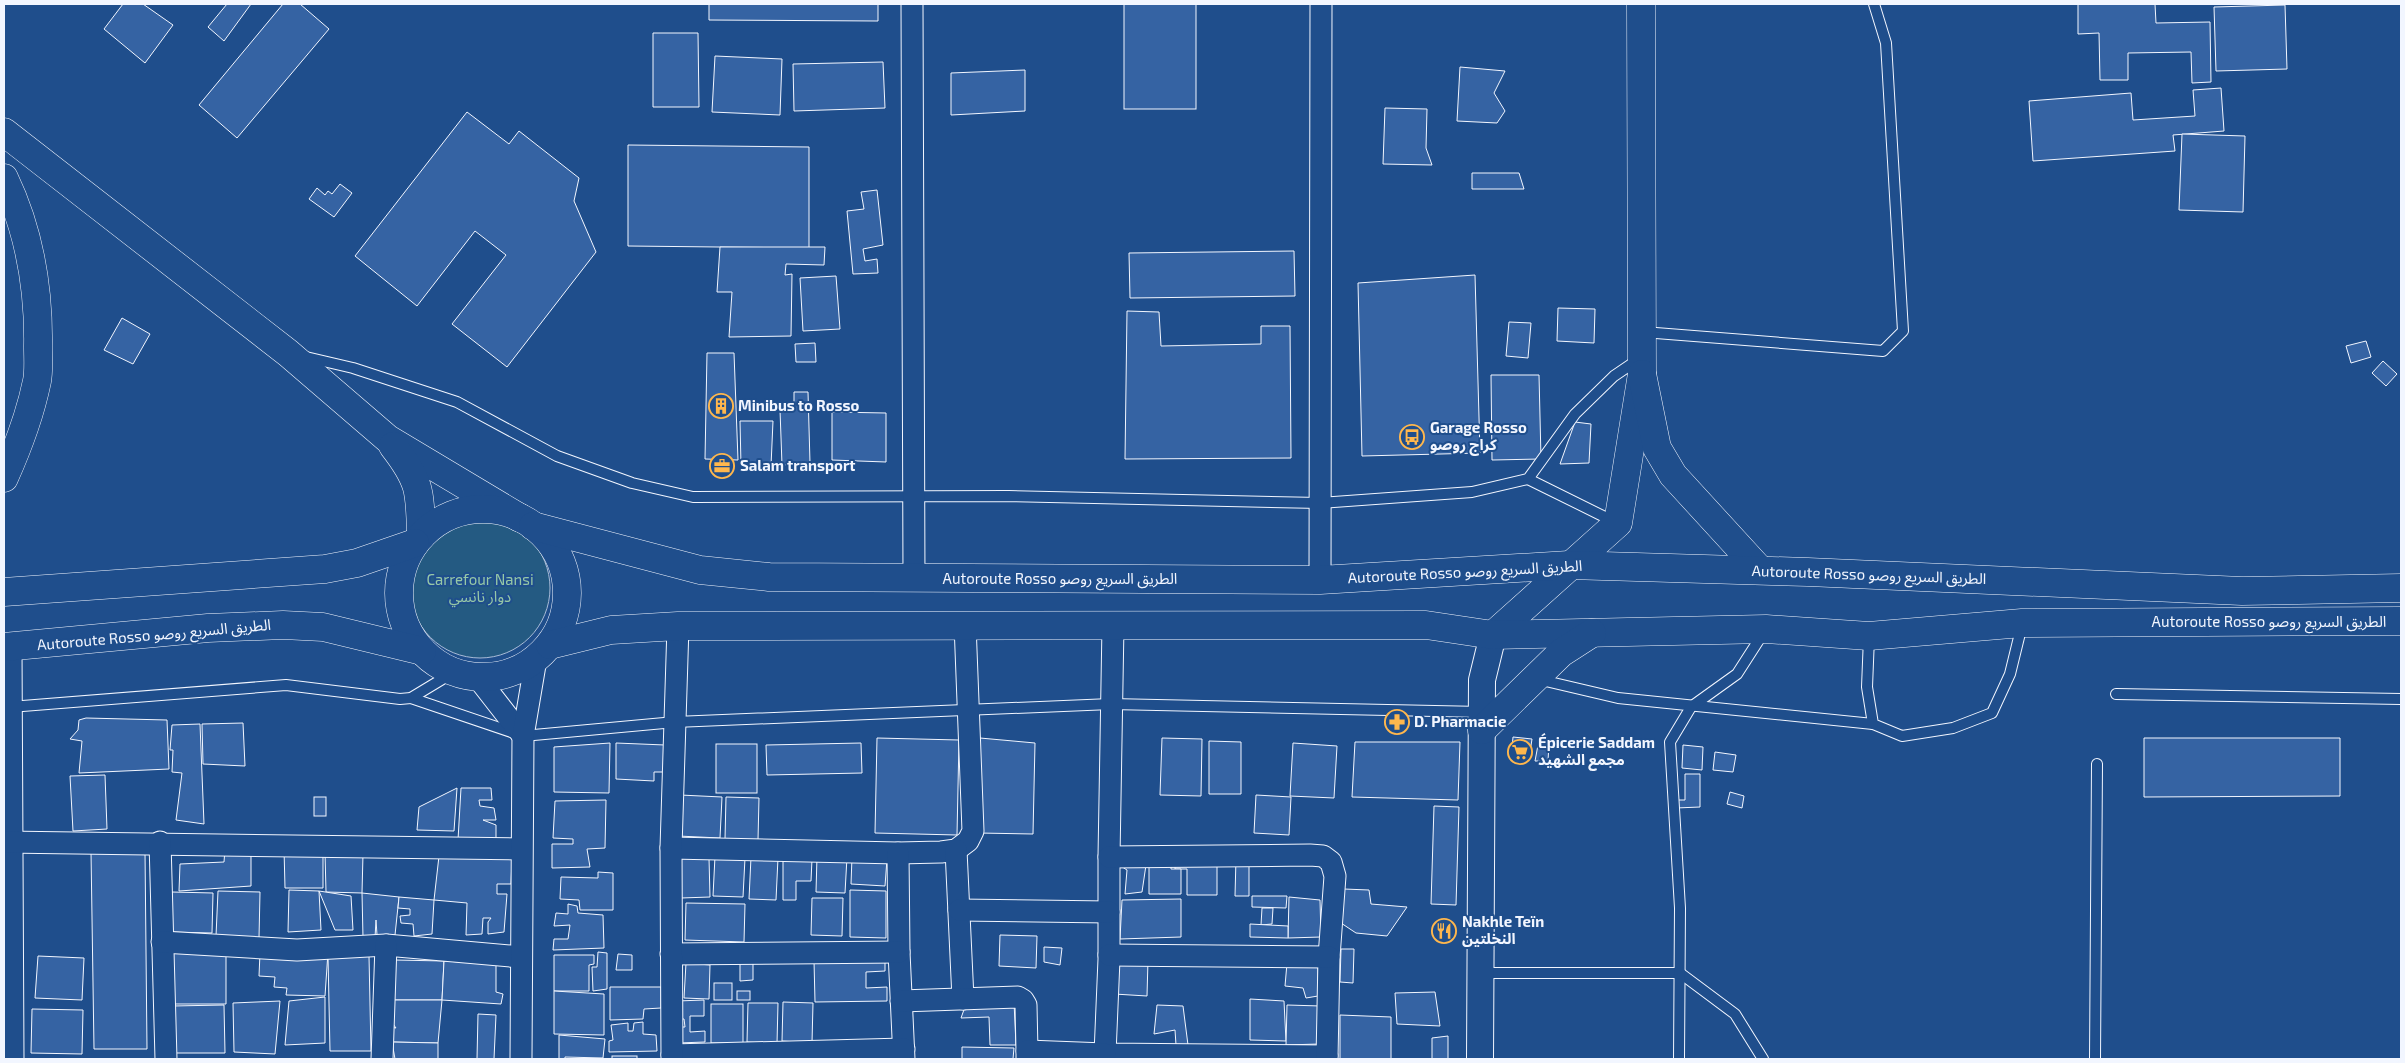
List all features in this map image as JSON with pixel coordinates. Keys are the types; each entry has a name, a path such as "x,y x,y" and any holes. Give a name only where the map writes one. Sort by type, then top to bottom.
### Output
{"main road":[{"path":"1493,635 1618,523 1642,354 1641,4"},
{"path":"4,132 288,353 388,439 527,522 554,548 565,575 567,590 563,619 543,652 508,674 466,675 433,660 422,651 406,627 399,598 402,569 418,540 438,522 465,511 493,510 527,522"},
{"path":"4,178 12,195 28,245 36,289 38,329 37,379 21,441 4,478"},
{"path":"1642,354 1657,448 1673,475 1760,570"},
{"path":"388,439 411,469 418,487 418,540"},
{"name":"Autoroute Rosso الطريق السريع روصو","path":"527,522 700,570 769,577 1320,580 1569,565 1760,570 2242,591 2401,588"},
{"path":"4,592 325,569 357,563 418,540"},
{"name":"Autoroute Rosso الطريق السريع روصو","path":"543,652 611,630 678,626 965,624 1426,625 1493,635 1766,629 1870,636 2022,623 2401,621"},
{"name":"Autoroute Rosso الطريق السريع روصو","path":"7,647 208,628 283,625 323,627 422,651"},
{"path":"1482,721 1561,653 1592,633"}],"street":[{"path":"912,4 914,579"},
{"path":"1320,580 1321,4"},
{"path":"671,848 898,853 956,850 968,841 973,831 965,624"},
{"path":"1105,1054 1110,955 1108,857 1113,625"},
{"path":"678,626 671,848 672,1057 904,1054 899,952 898,853"},
{"path":"1480,1059 1482,680 1493,635"},
{"path":"7,647 8,841 13,1059"},
{"path":"521,1059 523,736 543,652"},
{"path":"466,675 523,736"},
{"path":"8,841 521,849"},
{"path":"160,842 166,1059"},
{"path":"956,850 963,999"},
{"path":"901,1001 1018,997 1026,1005 1027,1055 1105,1054 1327,1058 1329,957 1335,876 1331,862 1323,856 1108,857"},
{"path":"959,910 1109,912"},
{"path":"162,942 296,950 386,945 521,957"},
{"path":"382,1059 386,945"},
{"path":"671,954 899,952"},
{"path":"1110,955 1329,957"}],"lane":[{"path":"1528,479 1575,414 1614,376 1642,354 1883,351 1903,331 1886,43 1874,4"},
{"path":"288,353 353,368 457,402 557,456 632,483 693,497 1008,496 1320,504 1472,492 1528,479 1618,523"},
{"path":"1534,678 1618,698 1691,707 1873,724 1902,736 1953,728 1992,713 2010,674 2022,623"},
{"path":"1680,1059 1680,908 1670,742 1691,707 1737,674 1766,629"},
{"path":"1870,636 1867,687 1873,724"},
{"path":"8,707 286,684 353,691 400,699 411,698 466,675"},
{"path":"2116,694 2401,699"},
{"path":"411,698 523,736 675,722 1111,704 1482,721"},
{"path":"2095,1059 2097,764"},
{"path":"1480,973 1680,973 1735,1014 1763,1059"}],"green space":[{"name":"Carrefour Nansi دوار نانسي","path":"480,518 494,519 507,523 530,538 545,561 549,574 549,602 545,615 530,638 507,653 494,657 480,658 466,657 453,653 430,638 415,615 411,602 410,588 411,574 415,561 430,538 453,523 466,519"}],"building":[{"path":"123,4 143,4 173,25 145,63 104,29"},
{"path":"227,4 251,4 224,41 208,27"},
{"path":"283,4 300,4 329,29 237,138 199,105"},
{"path":"709,4 878,4 878,21 709,20"},
{"path":"1124,4 1196,4 1196,109 1124,109"},
{"path":"2078,4 2155,4 2156,23 2210,22 2211,82 2192,83 2191,52 2128,53 2128,80 2100,80 2099,33 2078,34"},
{"path":"2285,5 2287,69 2216,71 2214,7"},
{"path":"653,33 698,33 699,107 653,107"},
{"path":"715,56 782,59 780,115 712,112"},
{"path":"883,62 885,108 794,111 793,64"},
{"path":"1460,67 1505,71 1494,93 1505,111 1497,123 1457,121"},
{"path":"1025,70 1025,111 951,115 951,73"},
{"path":"2221,88 2224,131 2173,135 2175,151 2033,161 2029,101 2131,93 2133,120 2195,116 2193,90"},
{"path":"1385,108 1427,109 1426,148 1432,165 1383,164"},
{"path":"467,112 509,144 519,131 579,178 574,201 596,252 507,367 452,324 506,255 475,231 417,306 355,256"},
{"path":"2182,134 2245,136 2243,212 2179,210"},
{"path":"628,145 809,147 809,248 628,246"},
{"path":"1472,173 1519,173 1524,189 1472,189"},
{"path":"340,184 352,193 334,217 309,199 317,188 325,195 328,191 332,194"},
{"path":"877,190 883,245 863,249 865,261 877,259 878,273 853,274 847,211 864,209 861,192"},
{"path":"720,247 825,247 824,265 786,264 785,275 792,274 791,336 729,337 732,292 717,292"},
{"path":"1294,251 1295,296 1130,298 1129,253"},
{"path":"1475,275 1480,453 1362,456 1358,283"},
{"path":"836,276 840,329 803,331 800,278"},
{"path":"1558,308 1595,309 1594,343 1557,341"},
{"path":"1127,311 1159,312 1161,346 1261,344 1261,326 1290,326 1291,458 1125,459"},
{"path":"122,318 150,334 133,364 104,350"},
{"path":"1509,322 1531,323 1528,358 1506,356"},
{"path":"2366,341 2371,357 2351,363 2346,346"},
{"path":"815,343 816,362 796,362 795,344"},
{"name":"Minibus to Rosso","path":"707,353 734,353 738,460 705,459"},
{"path":"2383,361 2397,374 2386,386 2372,373"},
{"path":"1491,375 1539,375 1541,459 1492,460"},
{"path":"794,392 808,392 810,463 782,465 780,410 794,411"},
{"path":"832,412 886,413 886,462 832,460"},
{"path":"740,421 773,421 771,466 741,466"},
{"path":"1575,422 1591,424 1589,463 1560,464"},
{"path":"86,718 167,720 169,769 79,773 82,741 70,739 78,730 79,720"},
{"path":"243,723 245,766 203,764 202,724"},
{"path":"200,724 204,824 176,820 182,773 172,772 173,750 170,750 172,725"},
{"path":"1513,737 1532,739 1529,759 1511,759"},
{"path":"877,738 959,740 957,835 875,833"},
{"path":"980,738 1035,743 1033,834 978,833"},
{"path":"1162,738 1202,739 1201,796 1160,795"},
{"path":"2144,738 2340,738 2340,796 2144,797"},
{"path":"1209,741 1241,742 1241,794 1209,794"},
{"path":"1355,742 1460,742 1458,800 1352,797"},
{"path":"610,743 609,793 554,792 554,747"},
{"path":"616,743 665,745 666,772 654,772 654,781 616,779"},
{"path":"861,743 862,773 767,775 766,745"},
{"path":"1293,743 1337,746 1334,798 1290,796"},
{"path":"716,744 757,744 757,793 716,793"},
{"path":"1549,744 1548,761 1535,761 1538,745"},
{"path":"1683,745 1703,747 1702,770 1682,768"},
{"path":"1715,752 1736,755 1733,772 1713,770"},
{"path":"1685,774 1700,774 1700,807 1676,808 1676,800 1685,800"},
{"path":"105,775 107,829 73,831 70,776"},
{"path":"457,788 454,831 417,830 419,807"},
{"path":"461,788 491,788 492,800 479,800 480,806 494,808 496,820 483,820 496,825 496,839 458,840"},
{"path":"1730,792 1744,796 1742,808 1727,804"},
{"path":"680,795 722,797 720,838 678,836"},
{"path":"1256,795 1291,797 1289,835 1254,833"},
{"path":"314,797 326,797 326,816 314,816"},
{"path":"726,797 759,798 758,840 725,839"},
{"path":"606,800 605,848 587,849 590,867 552,868 552,844 573,844 573,839 553,838 555,801"},
{"path":"1434,806 1459,807 1456,905 1431,904"},
{"path":"251,848 251,886 179,891 180,864 224,862 225,849"},
{"path":"323,848 323,888 285,888 284,849"},
{"path":"145,851 147,1049 94,1049 91,852"},
{"path":"325,853 363,854 362,893 326,892"},
{"path":"439,856 512,859 511,884 497,884 497,894 507,894 504,932 488,934 488,922 491,918 483,918 482,934 466,935 467,903 434,900"},
{"path":"715,856 745,858 743,897 713,896"},
{"path":"817,856 847,857 845,893 816,892"},
{"path":"751,857 778,858 776,900 749,899"},
{"path":"852,857 887,859 885,886 851,884"},
{"path":"680,858 709,858 710,897 681,898"},
{"path":"783,858 812,859 811,881 796,881 796,900 783,900"},
{"path":"1236,858 1249,858 1249,896 1235,896"},
{"path":"1175,859 1217,866 1217,895 1187,895 1187,869 1175,869"},
{"path":"1149,862 1171,862 1171,869 1181,869 1181,894 1149,894"},
{"path":"1116,863 1146,865 1142,892 1125,894 1127,870"},
{"path":"598,872 613,873 613,910 580,910 579,900 560,899 561,877 598,878"},
{"path":"1344,889 1369,890 1371,904 1407,907 1387,936 1356,933 1341,923"},
{"path":"289,890 319,891 321,930 288,932"},
{"path":"850,890 886,891 886,938 850,937"},
{"path":"218,891 260,892 259,938 216,936"},
{"path":"319,891 351,896 353,930 335,930"},
{"path":"172,892 213,893 212,933 171,932"},
{"path":"362,893 399,897 395,935 377,935 376,920 375,938 363,938"},
{"path":"1252,896 1287,896 1286,908 1252,907"},
{"path":"399,897 434,900 432,934 414,936 413,924 401,923 400,916 410,915 410,909 398,908"},
{"path":"1289,897 1320,900 1321,937 1288,938"},
{"path":"812,898 843,898 842,936 811,935"},
{"path":"1181,899 1181,937 1120,939 1122,900"},
{"path":"686,903 745,904 744,942 685,940"},
{"path":"568,904 577,906 578,913 603,915 604,948 553,950 554,939 568,939 570,925 554,926 556,913 568,914"},
{"path":"1262,908 1273,908 1272,924 1261,925"},
{"path":"1250,924 1288,926 1288,938 1250,937"},
{"path":"1000,935 1037,936 1036,968 999,966"},
{"path":"1044,947 1062,948 1060,965 1044,962"},
{"path":"173,948 226,949 226,1004 173,1004"},
{"path":"1341,949 1354,949 1353,983 1340,982"},
{"path":"328,952 325,996 286,995 287,988 274,987 275,977 259,976 260,953"},
{"path":"598,952 607,953 607,989 593,991 592,967 597,967"},
{"path":"618,954 632,955 632,970 616,970"},
{"path":"554,955 594,955 594,964 589,965 589,991 554,991"},
{"path":"38,956 84,958 82,1000 35,998"},
{"path":"328,956 369,956 371,1051 330,1051"},
{"path":"395,960 444,961 442,1000 390,1000"},
{"path":"740,960 753,961 753,980 740,981"},
{"path":"885,960 885,971 866,972 866,988 887,987 887,1001 815,1002 814,961"},
{"path":"1116,960 1148,960 1147,996 1114,994"},
{"path":"444,961 496,964 496,992 503,994 501,1004 442,1000"},
{"path":"686,963 710,965 709,999 684,998"},
{"path":"1287,963 1318,966 1318,996 1306,998 1303,988 1285,986"},
{"path":"714,983 732,983 732,1000 714,1000"},
{"path":"610,987 661,987 661,1008 644,1009 643,1019 610,1020"},
{"path":"554,991 604,994 604,1035 554,1034"},
{"path":"737,991 750,991 750,1000 737,1000"},
{"path":"1435,992 1440,1026 1397,1024 1395,993"},
{"path":"325,997 325,1043 285,1045 289,1001"},
{"path":"1250,999 1284,1001 1286,1041 1250,1040"},
{"path":"390,1000 442,1000 438,1043 392,1042 390,1027 396,1028 390,1020"},
{"path":"704,1000 704,1016 690,1016 690,1032 705,1031 705,1042 678,1043 677,1027 685,1027 684,1019 677,1019 677,1001"},
{"path":"280,1001 275,1054 234,1052 233,1003"},
{"path":"783,1002 813,1003 812,1043 782,1041"},
{"path":"1014,1002 1016,1045 990,1045 989,1017 961,1018 966,1004"},
{"path":"748,1003 778,1003 777,1044 747,1042"},
{"path":"711,1004 743,1004 743,1043 711,1043"},
{"path":"224,1005 225,1053 173,1053 172,1006"},
{"path":"1157,1005 1183,1006 1188,1045 1176,1045 1175,1030 1154,1034"},
{"path":"1287,1005 1321,1006 1319,1044 1286,1045"},
{"path":"32,1009 83,1010 82,1054 31,1053"},
{"path":"478,1014 496,1015 494,1059 477,1059"},
{"path":"1340,1015 1391,1017 1391,1059 1340,1059"},
{"path":"643,1022 643,1034 656,1035 657,1051 609,1052 609,1041 613,1040 611,1025 628,1023 628,1031 633,1031 634,1023"},
{"path":"559,1035 605,1039 603,1058 565,1057 565,1059 559,1059"},
{"path":"1448,1036 1448,1059 1432,1059 1432,1038"},
{"path":"392,1042 438,1043 438,1059 395,1059"},
{"path":"962,1047 1014,1048 1013,1059 962,1059"},
{"path":"612,1056 637,1056 637,1059 612,1059"}],"place":[{"name":"Minibus to Rosso","path":"721,406"},
{"name":"Garage Rosso كراج روصو","path":"1412,437"},
{"name":"Salam transport","path":"722,466"},
{"name":"D. Pharmacie","path":"1397,722"},
{"name":"Épicerie Saddam مجمع الشهيد","path":"1520,752"},
{"name":"Nakhle Teïn النخلتين","path":"1444,931"}]}
